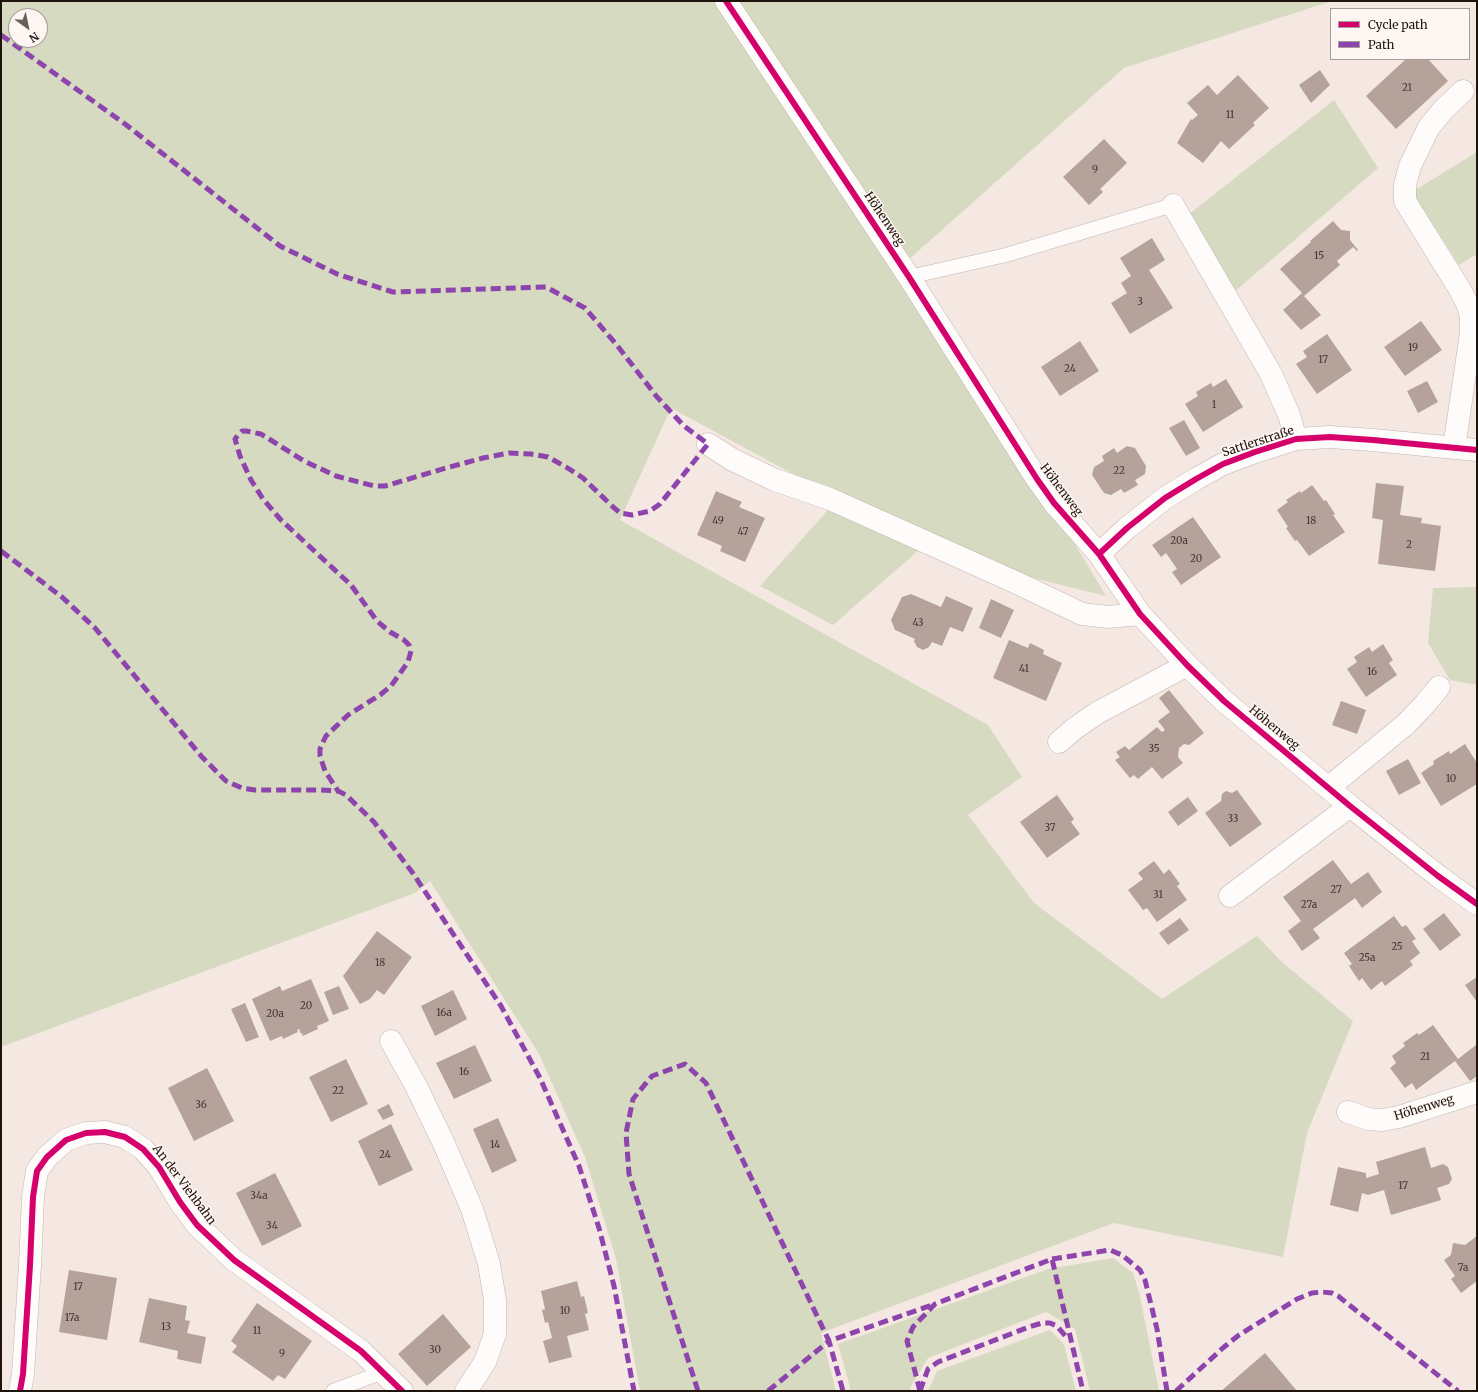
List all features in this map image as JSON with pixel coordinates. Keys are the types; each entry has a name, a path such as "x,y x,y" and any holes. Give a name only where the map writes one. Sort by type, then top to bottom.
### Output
{"street":[{"name":"Höhenweg","path":"726,1 910,277 1037,479 1054,502 1099,554 1140,614 1187,665 1224,701 1350,806 1440,878 1477,904"},
{"path":"1454,448 1471,333 1471,316 1467,303 1459,288 1406,201 1405,185 1410,166 1430,127 1444,109 1463,91"},
{"name":"Sattlerstraße","path":"1173,205 1271,374 1289,415 1296,439"},
{"name":"Sattlerstraße","path":"1099,554 1127,528 1154,507 1196,479 1223,464 1296,439 1330,437 1477,450"},
{"path":"708,444 733,460 775,480 837,502 1016,582 1082,614 1108,617 1140,614"},
{"path":"1059,742 1074,729 1097,713 1187,665"},
{"path":"1328,788 1406,724 1426,703 1438,687"},
{"path":"1230,896 1350,806"},
{"path":"391,1041 416,1086 445,1146 472,1209 489,1264 495,1300 495,1334 485,1362 466,1391"},
{"name":"Höhenweg","path":"1348,1112 1368,1119 1382,1120 1399,1117 1477,1092"},
{"name":"An der Viehbahn","path":"20,1391 23,1366 33,1196 37,1171 47,1157 66,1140 86,1134 105,1132 125,1137 143,1149 159,1168 180,1202 197,1225 234,1260 361,1351 402,1391"}],"lane":[{"path":"910,277 1006,255 1173,205"},
{"path":"333,1391 383,1372"}],"green space":[{"path":"1,1 1332,1 1124,68 906,262 1106,596 945,556 671,408 620,520 988,725 1022,777 968,815 1034,903 1162,999 1257,936 1282,962 1353,1021 1307,1133 1283,1257 1114,1223 821,1333 836,1391 640,1391 616,1259 585,1157 539,1054 430,881 415,893 1,1047"},
{"path":"1334,100 1378,168 1233,293 1188,215"},
{"path":"1477,152 1477,254 1459,265 1412,192"},
{"path":"828,510 919,550 833,625 760,586"},
{"path":"1477,587 1477,685 1450,680 1428,643 1433,588"},
{"path":"1113,1258 1133,1273 1139,1292 1159,1391 1090,1391 1075,1329 1046,1312 928,1358 910,1388 911,1391 851,1391 838,1344 1048,1269"},
{"path":"1050,1330 1064,1344 1076,1391 928,1391 937,1371"}],"building":[{"path":"1405,60 1429,60 1448,81 1396,129 1366,96"},
{"path":"1320,70 1330,85 1311,103 1299,85"},
{"path":"1238,75 1269,108 1253,123 1255,125 1229,149 1221,141 1203,163 1177,143 1191,119 1192,120 1198,115 1187,103 1208,85 1217,95"},
{"path":"1104,139 1127,163 1100,189 1103,192 1089,205 1063,177"},
{"path":"1333,221 1341,230 1350,231 1350,240 1358,250 1357,251 1353,247 1337,261 1340,265 1304,296 1321,315 1301,330 1283,310 1302,293 1280,269"},
{"path":"1152,238 1165,260 1149,270 1173,308 1130,334 1111,303 1127,293 1121,283 1131,276 1120,258"},
{"path":"1421,321 1442,350 1405,376 1384,347"},
{"path":"1327,334 1352,370 1317,394 1296,364 1307,357 1303,351"},
{"path":"1080,341 1099,371 1060,396 1041,367"},
{"path":"1226,379 1243,407 1203,432 1185,404 1198,396 1196,392 1211,383 1213,387"},
{"path":"1427,381 1438,402 1418,413 1407,391"},
{"path":"1184,420 1200,448 1186,456 1169,428"},
{"path":"1127,446 1135,448 1146,466 1145,474 1135,480 1138,485 1124,493 1121,489 1111,495 1104,493 1092,475 1094,467 1104,461 1102,456 1114,448 1117,453"},
{"path":"1376,483 1404,486 1400,515 1422,518 1421,523 1441,526 1435,571 1378,564 1383,520 1372,518"},
{"path":"1312,485 1324,501 1326,500 1335,514 1333,515 1345,532 1309,556 1297,540 1295,541 1286,528 1288,527 1277,510 1288,502 1286,500 1300,491 1301,493"},
{"path":"716,491 742,502 739,507 765,518 745,562 720,551 722,546 697,535"},
{"path":"1193,517 1221,557 1181,585 1172,572 1177,569 1166,553 1161,557 1152,545"},
{"path":"911,594 941,607 946,596 973,608 963,632 950,627 942,646 932,642 929,647 923,650 917,647 914,641 915,639 895,630 891,620 902,597"},
{"path":"991,599 1014,610 1001,638 979,628"},
{"path":"1009,640 1028,648 1030,643 1044,650 1043,654 1062,663 1046,701 993,678"},
{"path":"1383,644 1393,660 1389,663 1397,675 1366,697 1347,669 1357,662 1354,657 1369,647 1372,652"},
{"path":"1169,690 1204,733 1189,745 1184,744 1179,748 1178,757 1183,763 1162,779 1152,767 1138,779 1134,775 1130,778 1115,760 1120,757 1116,752 1125,746 1129,750 1157,727 1162,732 1165,730 1158,721 1170,712 1159,698"},
{"path":"1341,701 1366,710 1357,734 1332,725"},
{"path":"1465,744 1477,763 1477,784 1441,806 1421,773 1434,764 1433,761 1449,751 1450,754"},
{"path":"1408,759 1421,783 1399,795 1386,771"},
{"path":"1237,790 1262,824 1230,847 1205,813 1221,801 1222,794 1226,791 1232,793"},
{"path":"1057,795 1074,819 1071,822 1080,834 1047,858 1020,822"},
{"path":"1188,797 1198,811 1178,826 1168,812"},
{"path":"1333,860 1351,884 1368,872 1382,892 1362,908 1355,898 1313,929 1320,938 1302,951 1288,931 1301,921 1283,897"},
{"path":"1154,861 1164,874 1169,869 1180,884 1177,886 1187,900 1157,922 1147,908 1143,910 1128,890 1143,879 1138,873"},
{"path":"1444,913 1461,935 1440,951 1423,929"},
{"path":"1394,916 1402,927 1406,925 1416,939 1412,941 1420,953 1410,961 1413,965 1385,986 1382,981 1371,990 1362,978 1359,981 1349,966 1352,964 1344,953"},
{"path":"1180,918 1189,930 1168,945 1159,933"},
{"path":"377,931 412,957 384,995 377,990 370,999 360,1004 343,976"},
{"path":"1477,977 1477,1002 1465,985"},
{"path":"311,979 329,1021 317,1026 318,1029 303,1036 299,1029 297,1030 298,1032 283,1039 282,1036 270,1041 252,999 280,986 282,991"},
{"path":"339,986 349,1009 333,1015 324,992"},
{"path":"453,990 467,1019 435,1036 421,1006"},
{"path":"245,1003 259,1037 246,1042 231,1009"},
{"path":"1433,1025 1458,1059 1476,1045 1477,1076 1470,1081 1455,1061 1416,1090 1412,1083 1405,1088 1390,1068 1396,1063 1392,1056 1405,1046 1403,1043 1417,1033 1419,1035"},
{"path":"475,1045 492,1081 454,1099 436,1063"},
{"path":"346,1059 368,1104 331,1122 309,1077"},
{"path":"207,1068 234,1121 194,1141 168,1088"},
{"path":"389,1104 394,1115 383,1120 377,1110"},
{"path":"498,1118 517,1161 492,1173 473,1129"},
{"path":"391,1124 413,1170 379,1186 358,1141"},
{"path":"1425,1147 1431,1168 1443,1164 1448,1167 1452,1179 1449,1184 1437,1188 1441,1200 1391,1215 1384,1190 1368,1195 1362,1193 1358,1212 1330,1205 1338,1167 1366,1173 1366,1178 1379,1174 1376,1162"},
{"path":"275,1173 302,1226 262,1246 236,1193"},
{"path":"1477,1236 1477,1281 1461,1293 1451,1279 1455,1276 1444,1260 1451,1255 1453,1243 1465,1245"},
{"path":"69,1270 117,1278 107,1340 59,1332"},
{"path":"577,1281 581,1297 584,1296 588,1313 585,1314 589,1330 567,1336 572,1357 549,1363 543,1341 552,1338 548,1322 545,1323 542,1310 545,1309 541,1291"},
{"path":"149,1298 187,1306 185,1320 190,1321 187,1333 206,1337 201,1364 177,1359 178,1351 139,1342"},
{"path":"257,1303 312,1341 285,1379 278,1375 273,1381 232,1352 237,1346 231,1341"},
{"path":"443,1314 471,1347 427,1386 398,1354"},
{"path":"1265,1353 1297,1391 1221,1391"}],"marked path":[{"path":"1,35 125,124 280,246 337,274 393,292 546,287 585,308 616,344 657,397 684,426 708,444 660,504 650,511 632,515 620,513 583,478 548,457 531,454 509,453 483,458 385,486 374,486 336,476 304,461 261,434 242,431 235,439 240,456 251,480 263,499 281,520 351,585 377,621 390,632 404,640 409,645 411,651 408,662 391,686 380,695 348,715 326,736 320,749 320,756 325,771 338,791"},
{"path":"1,551 62,597 95,628 202,757 226,781 242,788 255,790 338,791 346,795 374,822 412,872 501,1006 540,1078 579,1166 599,1228 614,1286 634,1391"},
{"path":"698,1391 629,1174 626,1133 633,1099 652,1076 685,1064 706,1083 829,1341 935,1304"},
{"path":"1052,1259 1110,1250 1122,1255 1140,1270 1145,1280 1157,1329 1167,1391"},
{"path":"920,1391 907,1341 913,1327 935,1304 1052,1259 1083,1391"},
{"path":"1176,1391 1239,1335 1297,1299 1312,1293 1322,1292 1332,1293 1338,1296 1458,1391"},
{"path":"920,1391 928,1369 938,1362 1029,1327 1042,1323 1050,1323 1057,1326 1068,1339"},
{"path":"768,1391 829,1341 843,1391"}],"cycle path":[{"path":"726,1 909,277 1037,479 1054,503 1099,554 1140,614 1187,665 1224,701 1350,806 1438,876 1477,904"},
{"path":"1099,554 1127,528 1165,498 1196,479 1223,464 1296,439 1330,437 1477,450"},
{"path":"20,1391 23,1374 33,1197 37,1171 47,1157 66,1140 86,1133 105,1132 125,1137 143,1149 159,1167 180,1202 197,1225 234,1260 361,1351 402,1391"}]}
